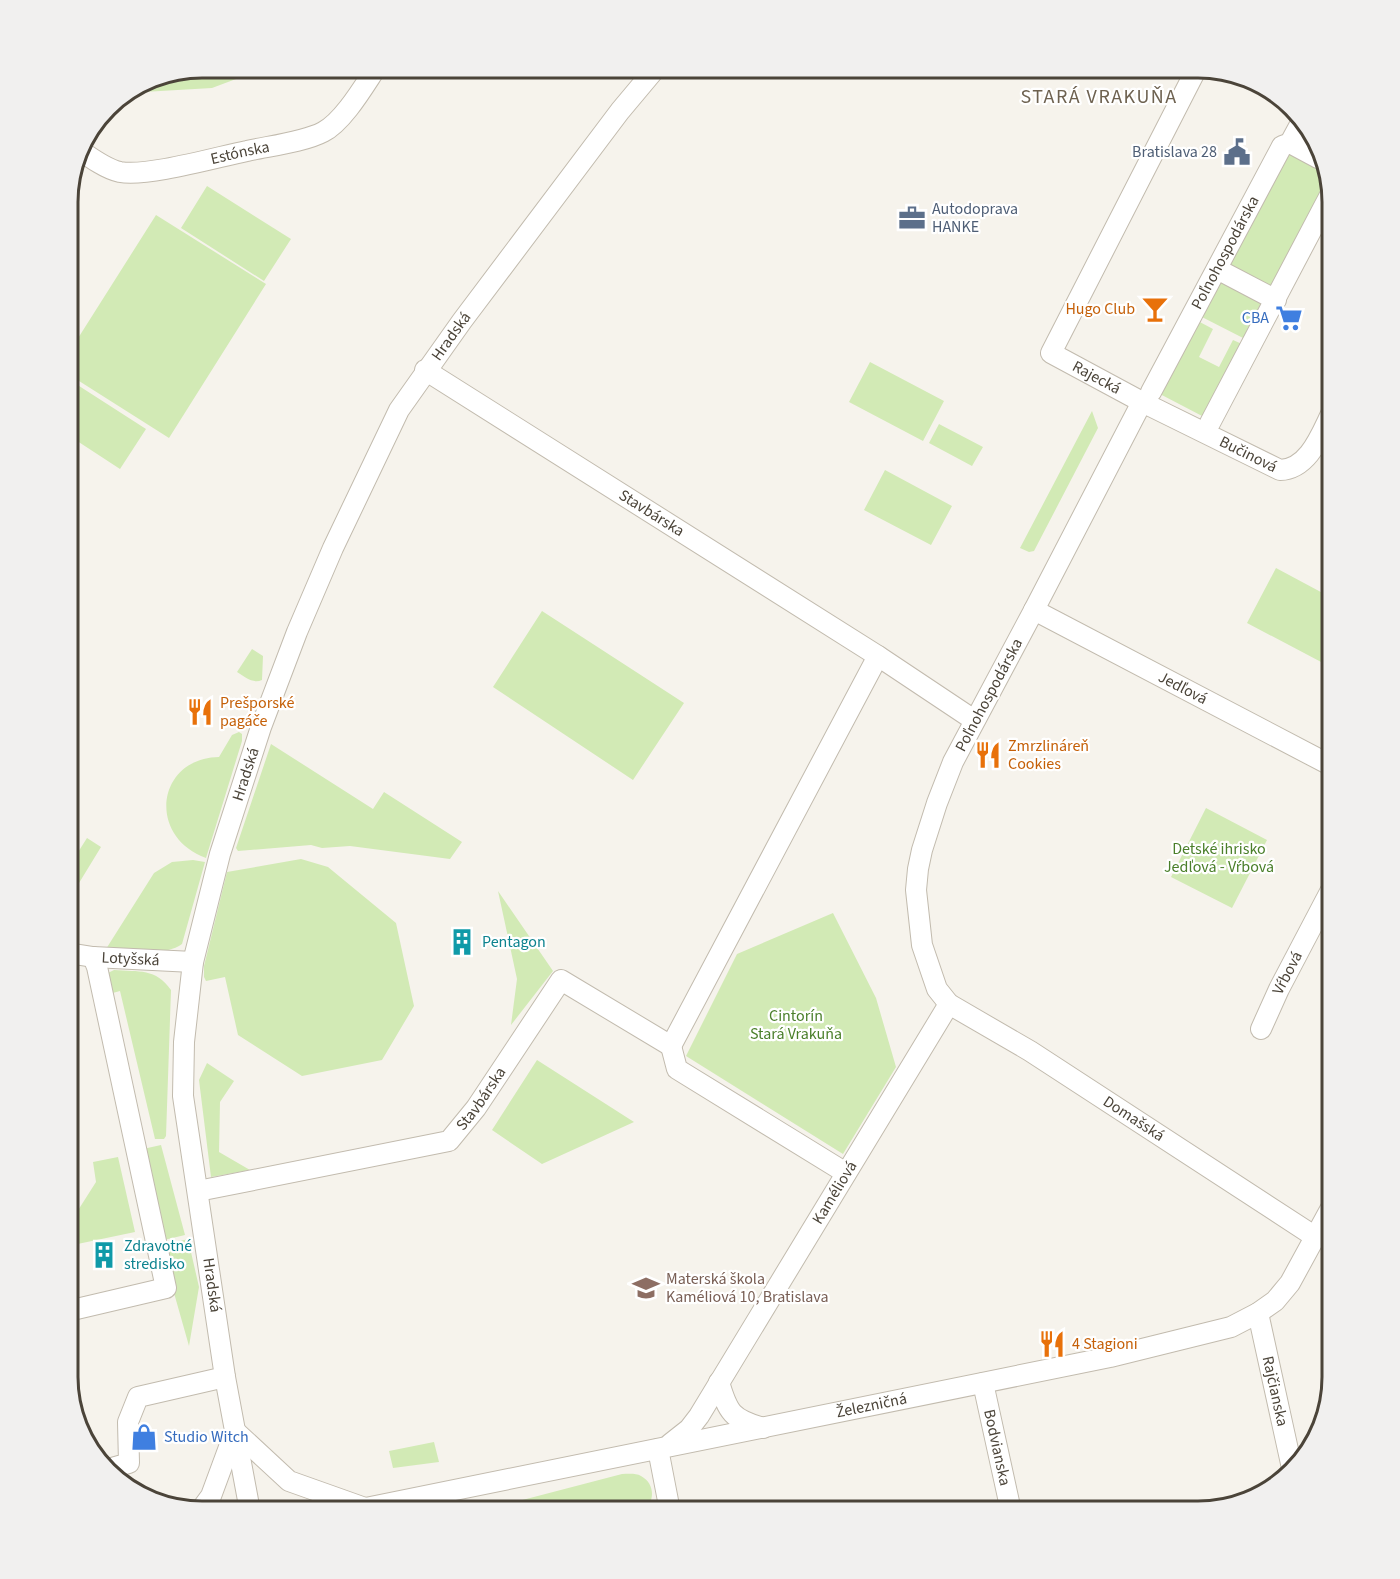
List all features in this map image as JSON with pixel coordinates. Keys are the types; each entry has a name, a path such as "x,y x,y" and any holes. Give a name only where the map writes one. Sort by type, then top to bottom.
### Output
{"street":[{"name":"Estónska","path":"87,154 119,172 136,172 292,141 324,132 356,98 369,78"},
{"name":"Hradská","path":"248,1501 225,1377 198,1191 185,1119 183,1085 187,998 206,905 261,727 297,632 389,428 425,370 620,111 648,78"},
{"name":"Rajecká","path":"1146,397 1051,353 1192,78"},
{"name":"Poľnohospodárska","path":"948,1004 937,989 922,945 916,890 922,850 953,762 1282,146 1290,143 1297,129"},
{"path":"1290,143 1313,156"},
{"path":"1210,423 1322,211"},
{"path":"1217,269 1276,300"},
{"name":"Stavbárska","path":"425,370 878,656 974,720"},
{"name":"Bučinová","path":"1146,397 1280,470 1289,469 1303,460 1322,430"},
{"name":"Jedľová","path":"1034,610 1322,761"},
{"path":"846,1173 677,1069 671,1046 878,656"},
{"name":"Vŕbová","path":"1261,1029 1322,907"},
{"name":"Lotyšská","path":"78,955 193,963"},
{"path":"78,1309 166,1288 98,967 93,957"},
{"name":"Stavbárska","path":"198,1191 449,1141 476,1108 561,980 671,1046"},
{"name":"Kaméliová","path":"661,1449 693,1425 948,1004"},
{"name":"Domašská","path":"948,1004 1030,1051 1317,1239"},
{"name":"Železničná","path":"404,1501 1110,1357 1231,1327 1258,1313 1275,1300 1290,1283 1322,1228"},
{"name":"Rajčianska","path":"1258,1313 1290,1460"},
{"path":"116,1467 129,1463 128,1422 138,1397 225,1377"},
{"path":"719,1382 730,1412 744,1423 763,1428"},
{"name":"Bodvianska","path":"983,1383 1009,1501"},
{"path":"207,1501 236,1431 289,1481 337,1501"},
{"path":"661,1449 668,1501"}],"green space":[{"path":"238,78 212,88 145,92 178,80"},
{"path":"1299,132 1313,155 1320,178 1322,199 1245,339 1198,315"},
{"path":"207,186 291,239 264,281 181,228"},
{"path":"156,215 266,284 169,438 78,380 78,338"},
{"path":"1196,320 1213,329 1199,357 1219,367 1233,340 1242,344 1204,417 1158,393"},
{"path":"870,362 944,401 923,441 849,402"},
{"path":"78,385 146,429 120,469 78,442"},
{"path":"1092,411 1098,428 1034,551 1029,552 1020,548"},
{"path":"939,424 983,447 972,466 929,443"},
{"path":"885,470 952,506 931,545 864,510"},
{"path":"1276,568 1322,593 1322,662 1247,623"},
{"path":"542,611 684,703 633,780 493,687"},
{"path":"252,649 263,656 262,680 259,681 249,679 237,672"},
{"path":"239,732 242,734 242,741 206,858 187,847 174,833 167,817 167,800 172,784 182,770 198,761 219,757 232,735"},
{"path":"271,744 373,809 384,792 462,842 450,859 350,846 322,848 311,845 238,851 236,848"},
{"name":"Detské ihrisko Jedľová - Vŕbová","path":"1206,808 1267,840 1232,908 1171,877"},
{"path":"87,838 101,847 78,885 78,852"},
{"path":"301,859 328,867 396,923 414,1006 382,1060 302,1076 238,1035 225,977 206,981 204,977 204,966 227,872"},
{"path":"193,860 205,862 182,944 156,952 106,949 154,873 172,862"},
{"path":"498,891 553,971 511,1025 517,979"},
{"name":"Cintorín Stará Vrakuňa","path":"833,913 876,998 896,1067 843,1154 686,1056 737,954"},
{"path":"114,970 146,972 159,978 171,990 166,1136 164,1139 155,1139 120,991 109,994 106,974"},
{"path":"537,1060 634,1122 542,1164 492,1130"},
{"path":"207,1063 234,1081 220,1102 219,1152 250,1170 211,1177 199,1080"},
{"path":"161,1145 185,1235 164,1240 143,1149"},
{"path":"118,1157 135,1232 78,1244 78,1210 96,1182 93,1162"},
{"path":"188,1239 199,1287 189,1346 174,1293 165,1245"},
{"path":"434,1442 439,1462 393,1468 389,1451"},
{"path":"622,1474 639,1475 649,1484 652,1494 650,1501 518,1501"}],"place":[{"name":"Bratislava 28","path":"1237,152"},
{"name":"Autodoprava HANKE","path":"912,218"},
{"name":"Hugo Club","path":"1155,309"},
{"name":"CBA","path":"1289,318"},
{"name":"Prešporské pagáče","path":"200,712"},
{"name":"Zmrzlináreň Cookies","path":"988,755"},
{"name":"Pentagon","path":"462,942"},
{"name":"Zdravotné stredisko","path":"104,1255"},
{"name":"Materská škola Kaméliová 10, Bratislava","path":"646,1288"},
{"name":"4 Stagioni","path":"1052,1344"},
{"name":"Studio Witch","path":"144,1437"}],"district":[{"name":"STARÁ VRAKUŇA","path":"1099,97"}]}
